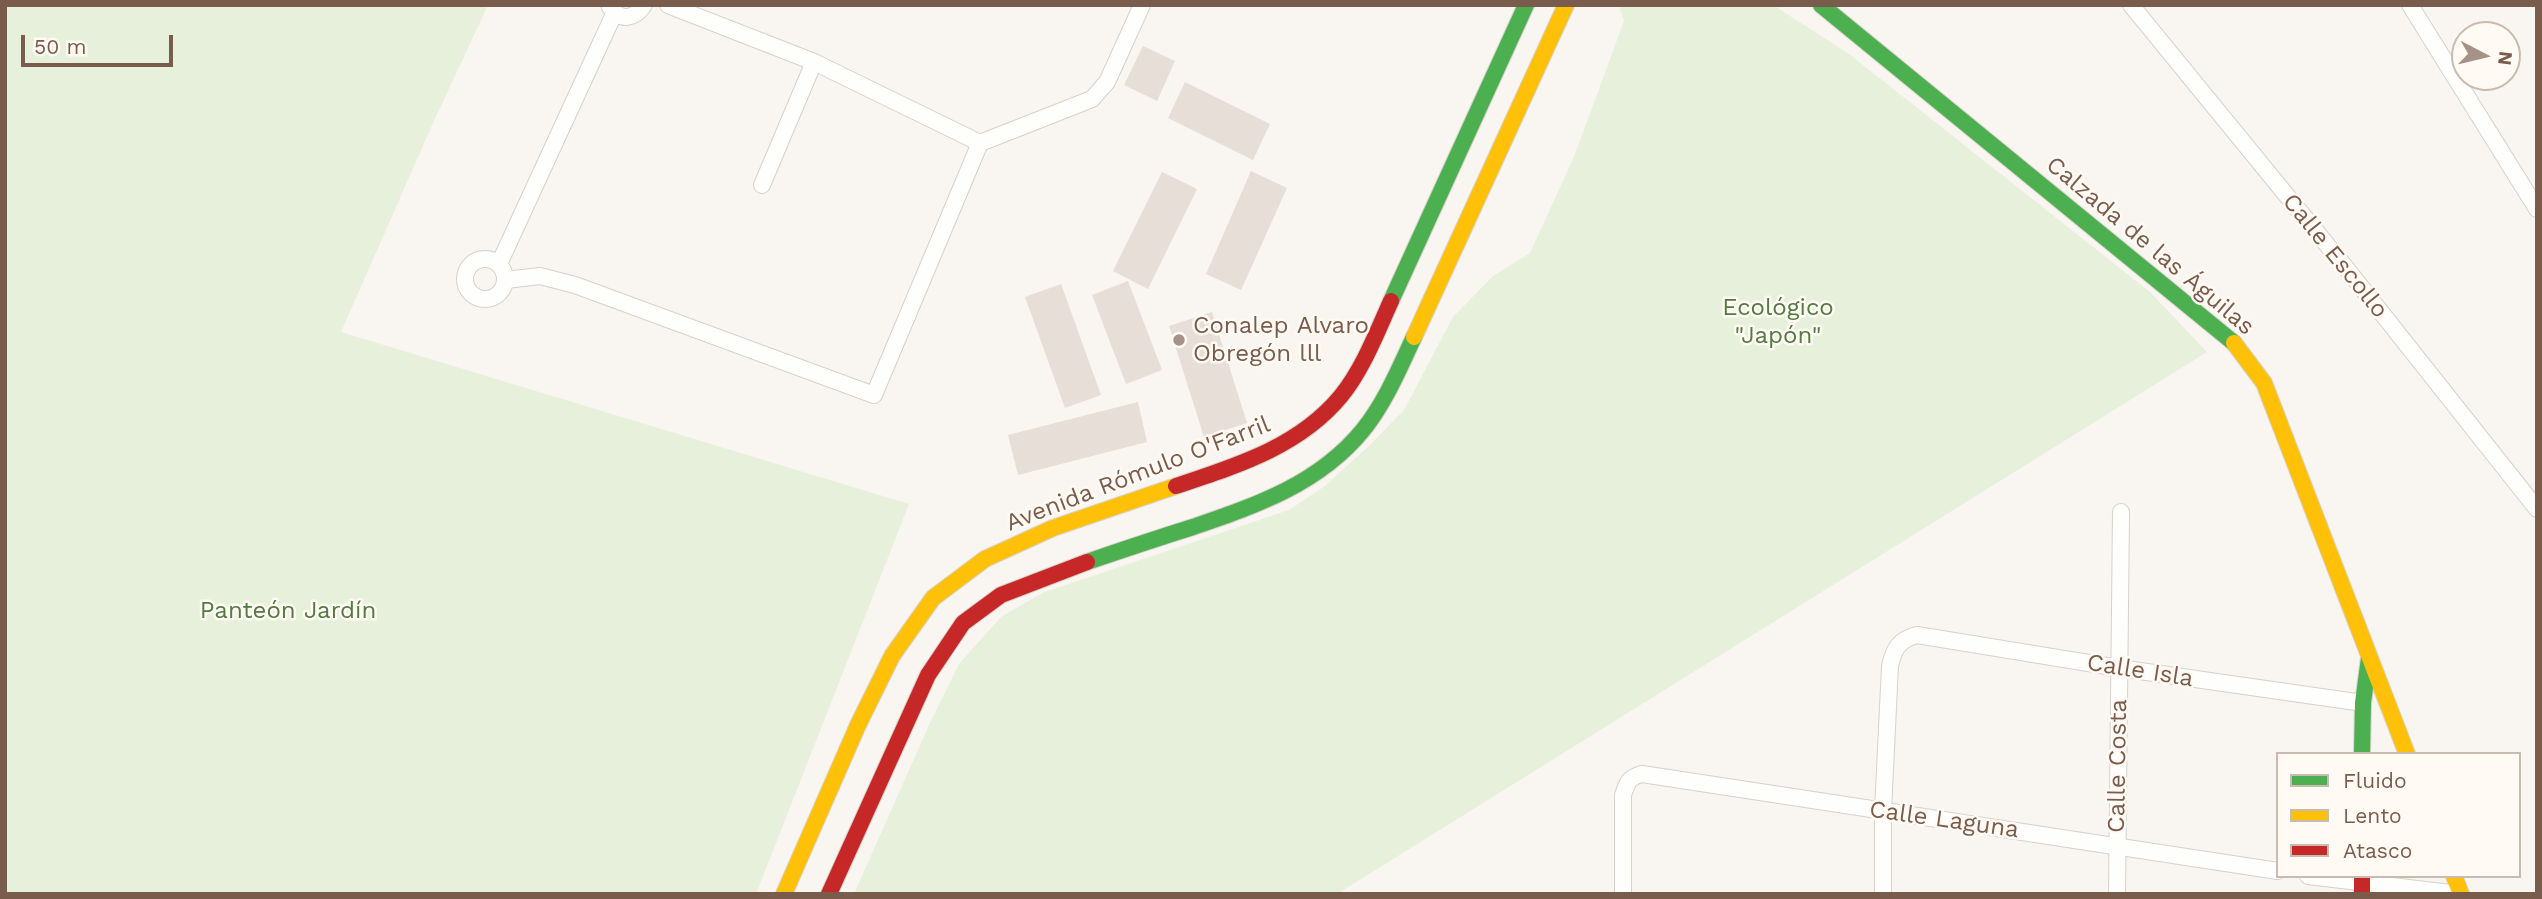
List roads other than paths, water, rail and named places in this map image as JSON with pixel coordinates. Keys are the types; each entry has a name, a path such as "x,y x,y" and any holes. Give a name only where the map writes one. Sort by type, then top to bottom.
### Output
{"main road":[{"name":"Avenida Rómulo O'Farril","path":"784,894 858,725 892,656 933,598 985,559 1053,528 1249,461 1309,427 1342,395 1370,346 1526,5"},
{"path":"830,894 928,675 963,623 1001,595 1066,569 1261,503 1309,478 1347,448 1364,429 1385,398 1401,365 1566,5"},
{"name":"Calzada de las Águilas","path":"1821,5 2239,347 2264,383 2406,752"},
{"path":"2362,752 2363,703 2370,654"}],"street":[{"path":"499,264 611,10 625,18 636,16 644,5"},
{"path":"668,5 814,62 980,143"},
{"path":"506,280 540,276 575,285 874,395 980,143 1091,99 1113,73 1142,5"},
{"name":"Calle Escollo","path":"2131,5 2537,509"},
{"path":"2410,5 2537,209"},
{"path":"762,185 814,62"},
{"path":"492,259 499,264 505,271 503,289 488,299 471,294 465,277 474,261 492,259"},
{"name":"Calle Costa","path":"2117,894 2121,512"},
{"name":"Calle Isla","path":"1883,811 1893,650 1904,639 1917,635 2119,668 2363,703"},
{"name":"Calle Laguna","path":"1623,894 1623,795 1627,782 1642,774 2276,872"},
{"path":"1883,811 1883,894"},
{"path":"2320,878 2362,885 2460,894"}],"place":[{"name":"Conalep Alvaro Obregón lll","path":"1179,340"}],"park label":[{"name":"Ecológico \"Japón\"","path":"1778,322"},
{"name":"Panteón Jardín","path":"288,611"}]}
